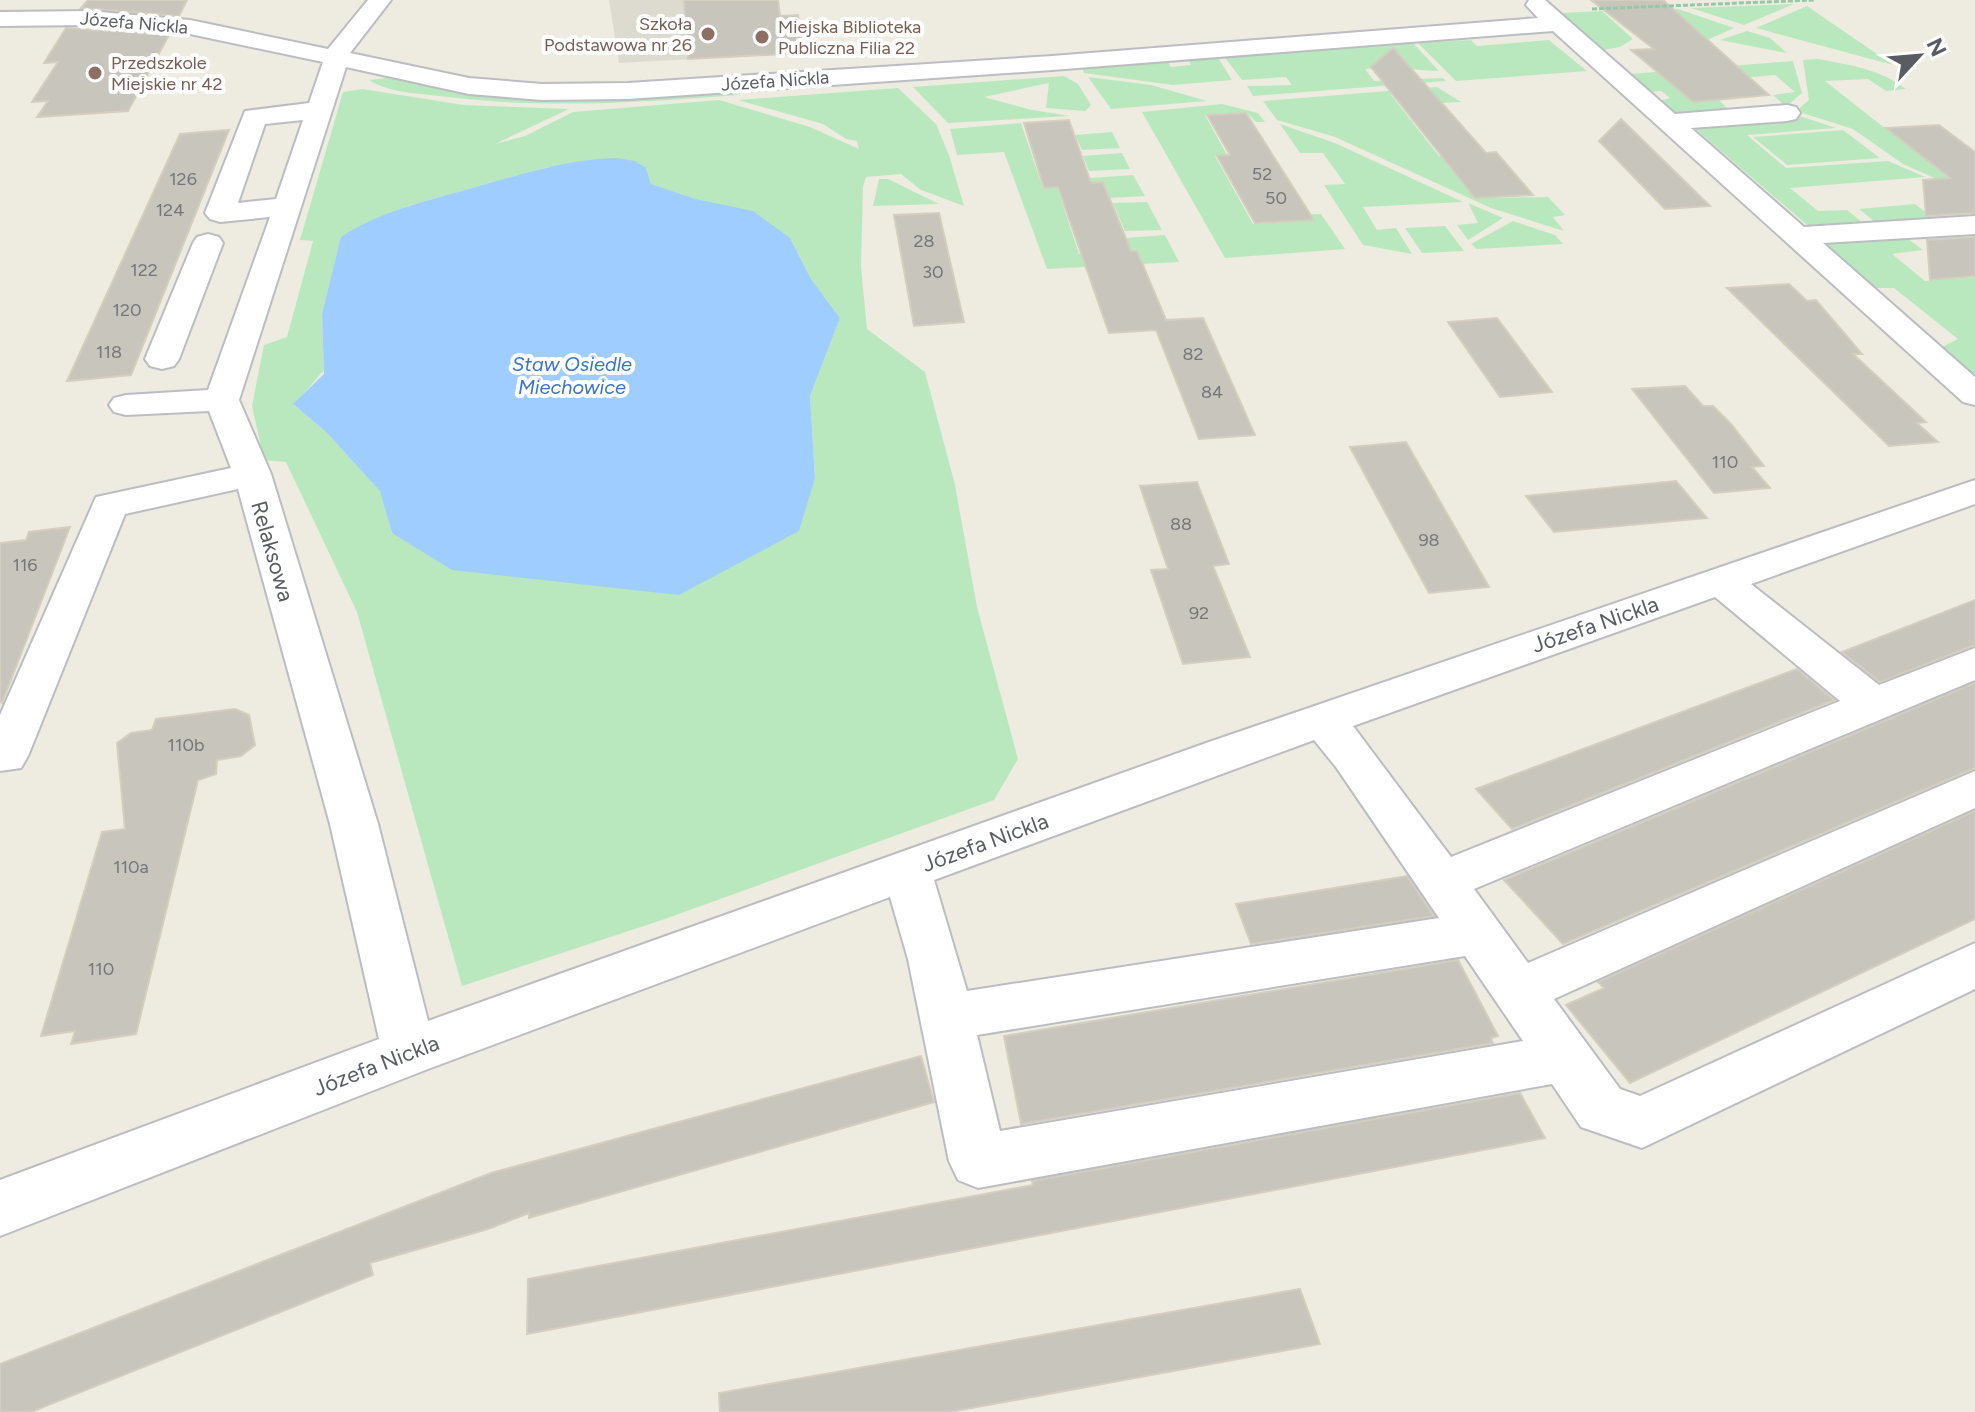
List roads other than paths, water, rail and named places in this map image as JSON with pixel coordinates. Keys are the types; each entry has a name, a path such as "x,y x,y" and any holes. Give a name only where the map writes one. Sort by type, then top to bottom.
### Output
{"street":[{"path":"162,359 220,306 286,207 334,60 380,0"},
{"path":"1544,12 1975,395"},
{"name":"Józefa Nickla","path":"0,19 89,18 190,27 334,60 469,86 542,92 628,91 1229,51 1544,12"},
{"path":"286,207 220,213 254,117 319,110"},
{"path":"1668,122 1787,113"},
{"path":"1798,236 1975,225"},
{"path":"126,405 222,400 220,306 208,243"},
{"name":"Relaksowa","path":"222,400 252,474 354,824 409,1052"},
{"path":"5,756 109,505 252,474"},
{"name":"Józefa Nickla","path":"0,1208 409,1052 906,870 1975,491"},
{"path":"1720,580 1874,705"},
{"path":"1441,882 1975,663"},
{"path":"1322,720 1352,755 1601,1109 1642,1122 1975,965"},
{"path":"1519,991 1975,788"},
{"path":"906,870 934,959 978,1161 1565,1058"},
{"path":"947,1017 1477,933"}],"water":[{"name":"Staw Osiedle Miechowice","path":"616,158 635,161 646,168 651,184 695,199 753,211 790,238 811,279 840,318 810,396 815,478 799,531 679,595 452,570 392,533 380,491 327,433 293,404 324,374 322,314 341,237 388,213 438,197 561,165"}],"place":[{"name":"Szkoła Podstawowa nr 26","path":"708,34"},
{"name":"Miejska Biblioteka Publiczna Filia 22","path":"762,37"},
{"name":"Przedszkole Miejskie nr 42","path":"95,73"}]}
